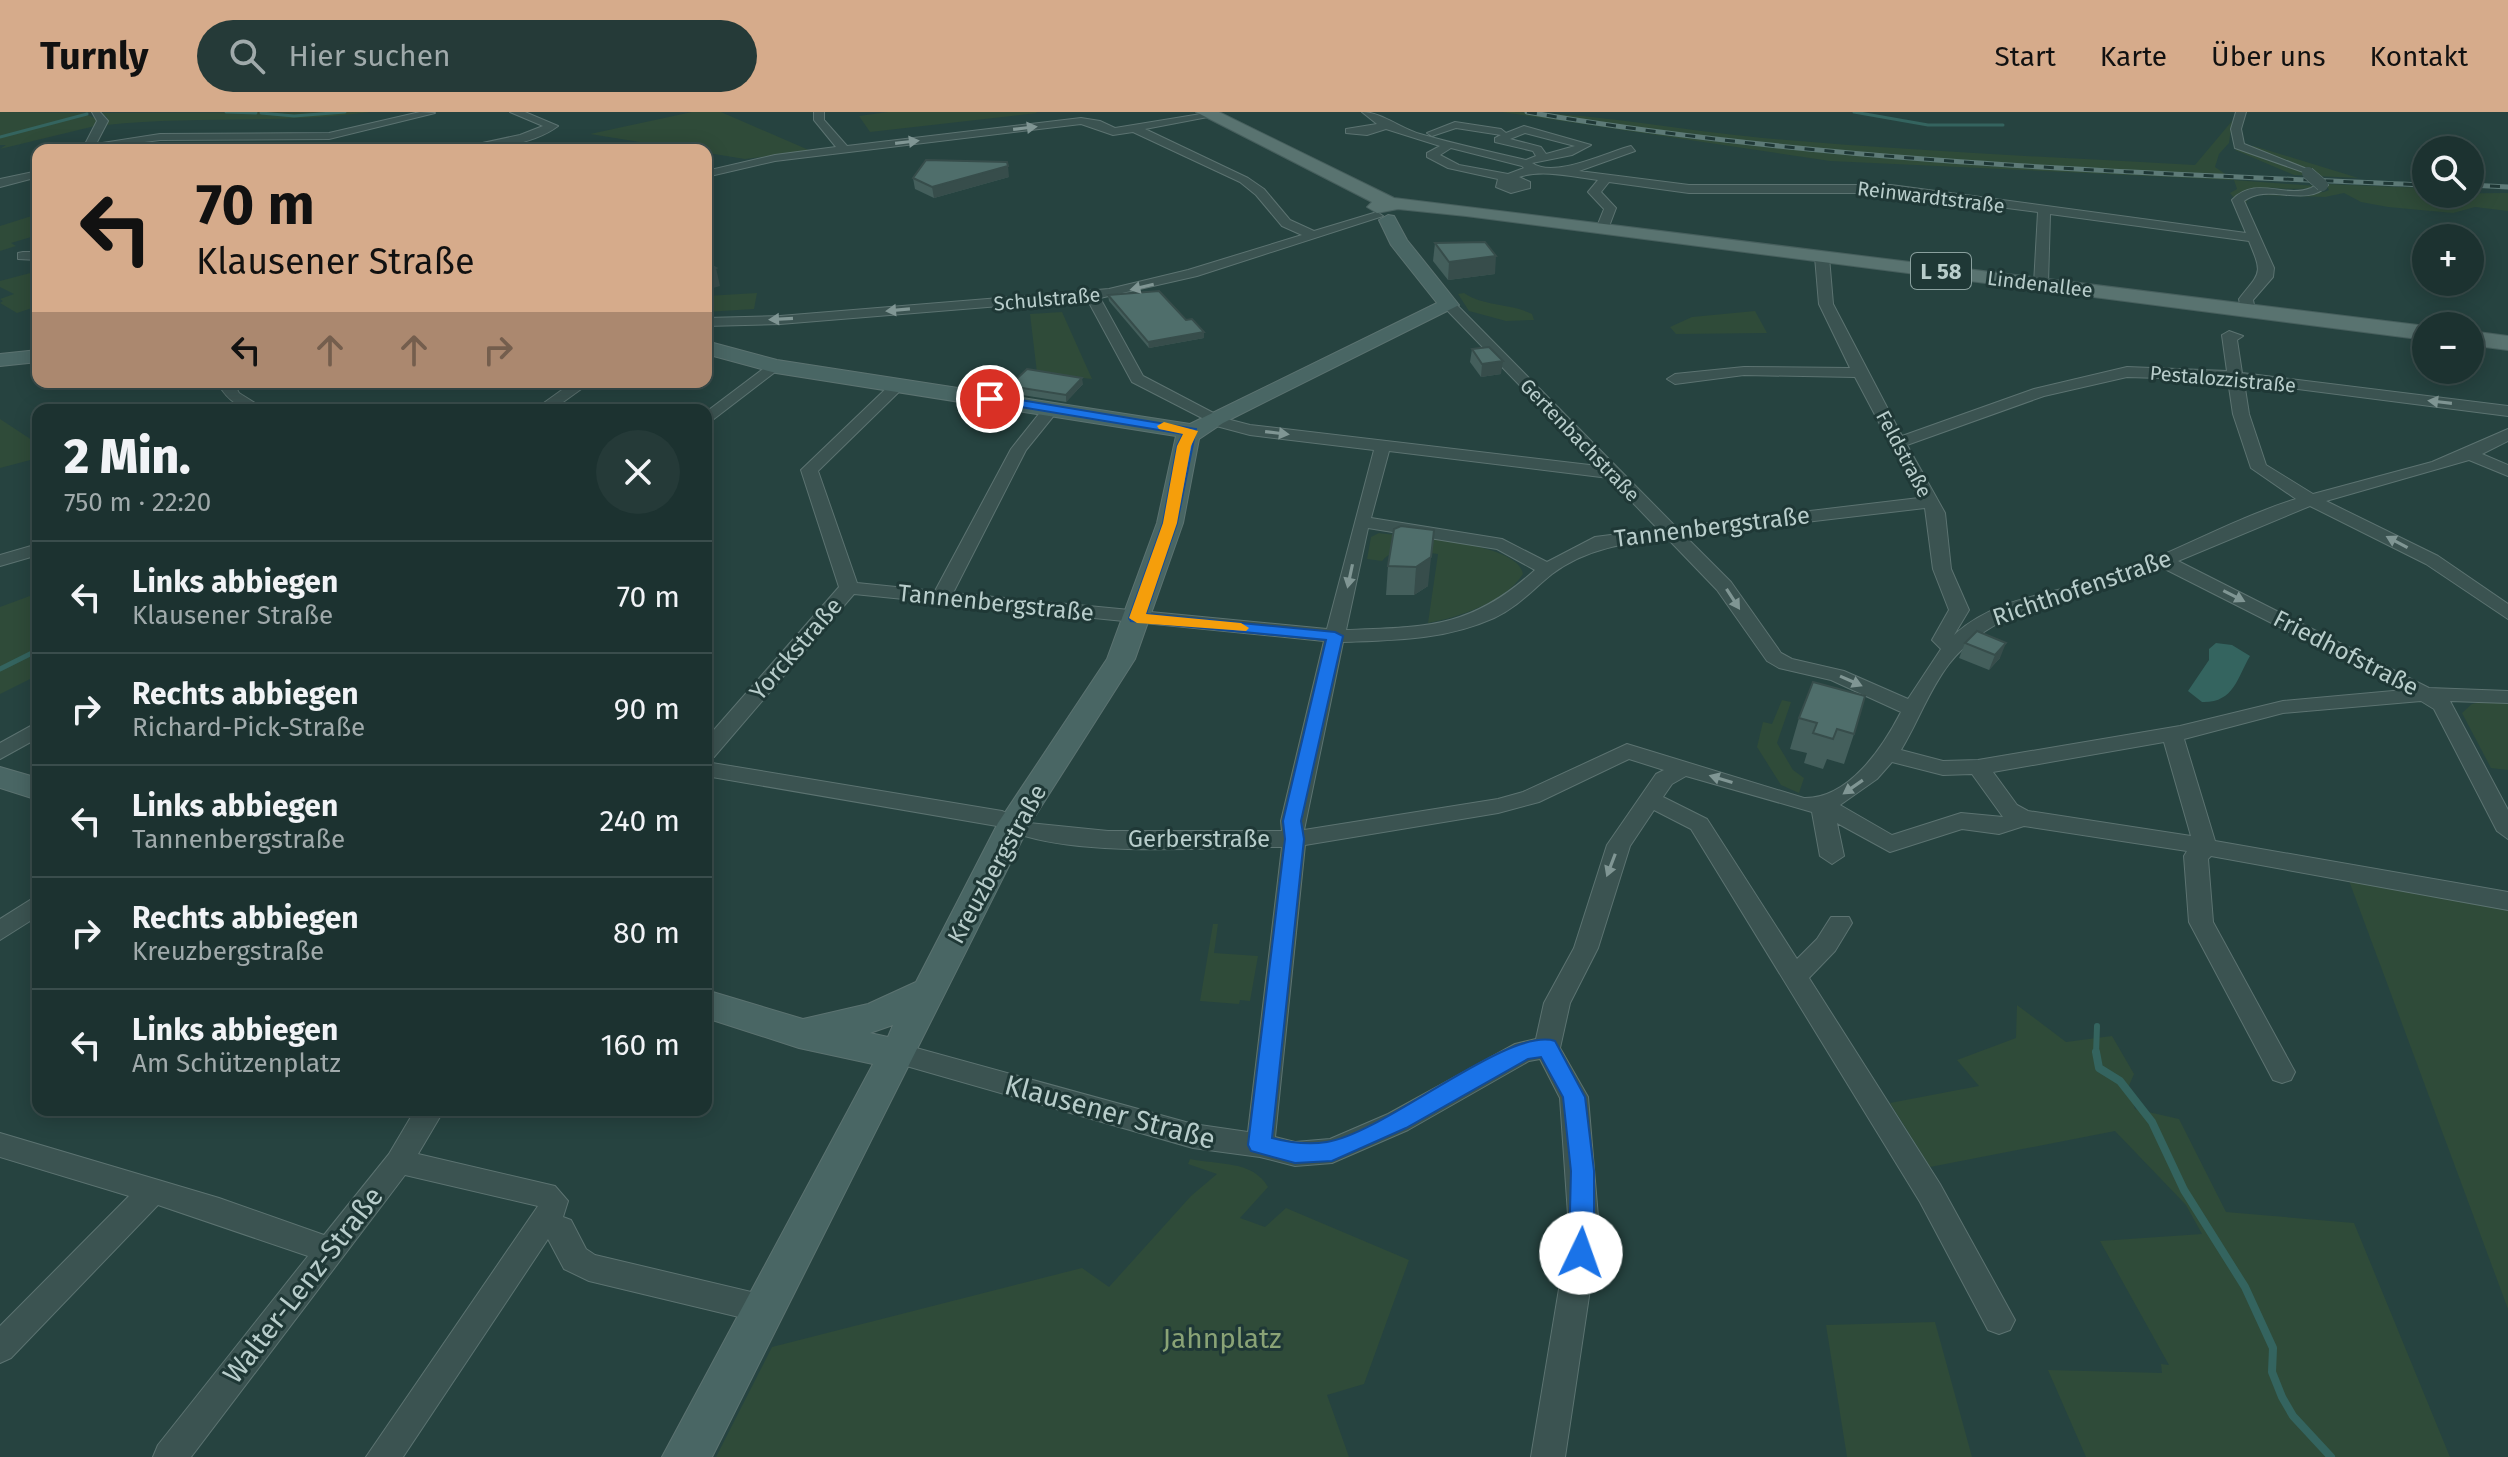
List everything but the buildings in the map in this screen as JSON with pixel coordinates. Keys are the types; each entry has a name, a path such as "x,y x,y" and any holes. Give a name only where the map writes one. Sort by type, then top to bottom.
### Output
{"main road":[{"path":"1215,112 1397,213"},
{"path":"1238,112 1263,136"},
{"name":"Lindenallee","path":"1397,213 1453,214 1558,223 2412,331"},
{"name":"Gertenbachstraße","path":"1397,213 1398,241 1414,257 1449,305"},
{"path":"712,349 776,366 898,385 1052,408 1206,423 1449,305"},
{"path":"2484,340 2508,343"},
{"path":"0,360 32,357"},
{"name":"Kreuzbergstraße","path":"686,1457 898,1054 1014,823 1121,659 1170,523 1184,446 1206,423"},
{"path":"0,777 32,787"},
{"path":"799,1033 876,1017 929,992"},
{"name":"Klausener Straße","path":"712,1006 799,1033 898,1054"}],"street":[{"path":"490,144 523,138 553,127 537,118 515,112"},
{"path":"537,118 557,112"},
{"path":"819,112 819,120 844,149"},
{"path":"712,172 754,161 1081,121 1096,123 1113,132 1215,112"},
{"path":"1367,112 1387,126 1531,167 1542,156 1568,153 1585,145 1524,129 1499,140 1537,149 1542,156"},
{"path":"2241,112 2236,129 2239,146 2308,173 2322,185 2312,192 2252,191 2240,196 2238,200 2266,260 2266,277 2246,299 2248,310"},
{"path":"122,144 160,137 329,136 430,113"},
{"path":"92,144 103,121 96,114"},
{"path":"1389,143 1455,125 1501,132"},
{"path":"1366,129 1387,126"},
{"path":"1134,128 1244,180 1260,192 1286,223 1314,236"},
{"name":"Reinwardtstraße","path":"1449,145 1431,155 1455,168 1509,188 1531,167 1605,179 1719,190 1891,189 2255,238"},
{"path":"1565,171 1631,149"},
{"path":"0,183 32,175"},
{"path":"1602,229 1610,208 1594,192 1605,179"},
{"path":"2041,284 2044,210"},
{"name":"Schulstraße","path":"712,322 780,320 1092,296 1159,283 1397,213"},
{"path":"23,256 32,256"},
{"name":"Feldstraße","path":"1822,257 1826,304 1936,513 1942,569 1959,610 1942,640 1952,649"},
{"path":"1092,296 1137,379 1206,423 1611,473"},
{"name":"Gertenbachstraße","path":"1449,305 1724,586 1774,657 1786,664 1837,675 1912,709"},
{"path":"2236,336 2229,335 2234,376 2244,427 2259,468 2311,500 2432,560 2475,587 2508,613"},
{"path":"712,415 776,366"},
{"path":"1675,379 1744,371 1860,373"},
{"name":"Pestalozzistraße","path":"1899,442 2031,394 2110,374 2182,372 2234,376 2508,411"},
{"name":"Yorckstraße","path":"712,745 849,588 809,470 898,385"},
{"path":"228,388 233,396 247,404"},
{"path":"551,404 574,388"},
{"path":"941,598 1019,449 1052,408"},
{"name":"Richthofenstraße","path":"1822,804 1866,778 1890,754 1912,709 1952,649 1964,636 2003,612 2092,589 2164,561 2247,523 2311,500 2409,475 2468,454 2507,435"},
{"path":"1260,1145 1294,839 1292,821 1361,522 1383,445"},
{"path":"2468,454 2508,471"},
{"name":"Tannenbergstraße","path":"849,588 1335,636 1419,633 1457,626 1513,600 1547,569 1601,541 1930,502"},
{"path":"1361,522 1502,544 1547,569"},
{"path":"0,561 32,551"},
{"name":"Friedhofstraße","path":"2164,561 2426,694 2442,705 2508,831"},
{"path":"1890,754 1943,768 1978,767 2172,734 2283,707 2426,694 2508,697"},
{"path":"0,752 32,733"},
{"path":"2172,734 2204,842 2196,856 2201,922 2282,1072"},
{"name":"Gerberstraße","path":"712,770 1014,823 1025,830 1108,839 1294,839 1498,806 1531,797 1627,751 1681,770"},
{"path":"1978,767 2009,810 2023,818 2204,842 2508,901"},
{"path":"1548,1457 1579,1277 1584,1229 1574,1097 1547,1048 1557,1003 1586,948 1619,845 1652,800 1654,792 1664,779 1681,770 1803,805 1822,804 1890,844 1961,821 1999,826 2023,818"},
{"path":"1652,800 1699,824 1930,1193 1999,1320"},
{"path":"1822,804 1832,856"},
{"path":"0,931 32,908"},
{"path":"1794,978 1826,945 1840,923"},
{"name":"Klausener Straße","path":"898,1054 1193,1136 1260,1145 1295,1154 1332,1151 1398,1122 1524,1051 1547,1048"},
{"name":"Walter-Lenz-Straße","path":"170,1457 399,1162 426,1116"},
{"path":"0,1145 153,1191 329,1250"},
{"path":"383,1457 553,1208 553,1201 545,1195 399,1162"},
{"path":"0,1348 153,1191"},
{"path":"543,1225 561,1229 575,1259 589,1267 764,1309"}],"green space":[{"path":"0,112 83,113 97,119 95,126 0,149 6,145 0,145"},
{"path":"370,112 304,118 106,125 107,117 100,113"},
{"path":"692,112 721,112 811,151 745,159 712,154 712,144 652,144 590,134"},
{"path":"888,112 1037,113 870,132 859,116"},
{"path":"1502,112 1567,115 1817,143 2195,165 2232,121 2229,143 2219,154 2215,167 2234,180 1830,161"},
{"path":"2254,146 2358,178 2294,175 2235,150"},
{"path":"2234,180 2317,186 2252,189 2234,198 2230,193 2237,189"},
{"path":"2326,184 2412,187 2412,208 2471,208 2453,213 2388,207 2361,202 2344,193 2325,197 2260,195 2247,199 2246,205 2244,200 2248,195 2329,190"},
{"path":"2484,193 2508,193 2508,211 2483,208"},
{"path":"32,216 32,237 11,243 16,246 0,251 0,226"},
{"path":"32,273 32,308 17,313 0,303 3,301 0,299 14,294 0,287 0,281"},
{"path":"757,293 754,309 712,312 712,296"},
{"path":"1464,293 1480,301 1532,314 1534,320 1506,321 1469,311 1458,294"},
{"path":"1755,311 1767,333 1676,334 1670,327 1692,317"},
{"path":"1062,312 1092,379 1037,373 1030,314"},
{"path":"0,419 32,440 32,460 0,468"},
{"path":"1379,533 1483,548 1517,563 1523,574 1505,593 1481,607 1428,623 1438,554 1401,551 1382,561 1367,559 1371,537"},
{"path":"32,595 32,678 0,694 0,607"},
{"path":"1782,700 1791,702 1777,743 1793,770 1804,778 1799,793 1781,785 1757,747 1763,722 1772,724"},
{"path":"2508,702 2508,770 2491,768 2462,713 2472,704"},
{"path":"2348,878 2508,906 2508,1309"},
{"path":"1213,924 1218,924 1214,953 1258,956 1250,1001 1240,1000 1239,1004 1200,1001"},
{"path":"2017,1005 2066,1042 2112,1036 2134,1074 2128,1088 2135,1109 2179,1119 2226,1212 2354,1223 2450,1457 2086,1457 2048,1370 2162,1373 2161,1364 2169,1365 2100,1241 2202,1234 2186,1205 2115,1131 1930,1167 1890,1103 1979,1086 1957,1060 2016,1038"},
{"name":"Jahnplatz","path":"1190,1159 1234,1165 1261,1178 1268,1187 1240,1218 1265,1227 1286,1208 1409,1260 1364,1384 1327,1395 1349,1457 716,1457 772,1347 1082,1268 1109,1287 1191,1196 1217,1174 1188,1164"},
{"path":"1935,1322 1972,1457 1847,1457 1826,1325"}],"water":[{"path":"2216,643 2232,645 2250,656 2228,694 2202,702 2188,691 2209,660 2209,649"}],"waterway":[{"path":"226,112 256,113"},
{"path":"261,113 294,116 345,112"},
{"path":"1854,112 1928,125 2003,125"},
{"path":"0,137 87,114"},
{"path":"0,669 32,653"},
{"path":"2096,1052 2097,1026"},
{"path":"2096,1052 2099,1068 2120,1081 2152,1122 2184,1190 2245,1287 2273,1348 2272,1372 2282,1397 2293,1416 2331,1457"}],"railway":[{"path":"1527,112 1639,129 1863,154 2088,170 2412,184"},
{"path":"2484,186 2508,187"}],"slow traffic":[{"path":"1164,426 1191,431 1184,446 1170,523 1137,618 1241,628"}],"route":[{"path":"990,399 1191,431 1184,446 1170,523 1137,618 1335,636 1292,821 1294,839 1260,1145 1295,1154 1332,1151 1398,1122 1524,1051 1547,1048 1574,1097 1582,1171 1584,1229 1581,1253"}]}
